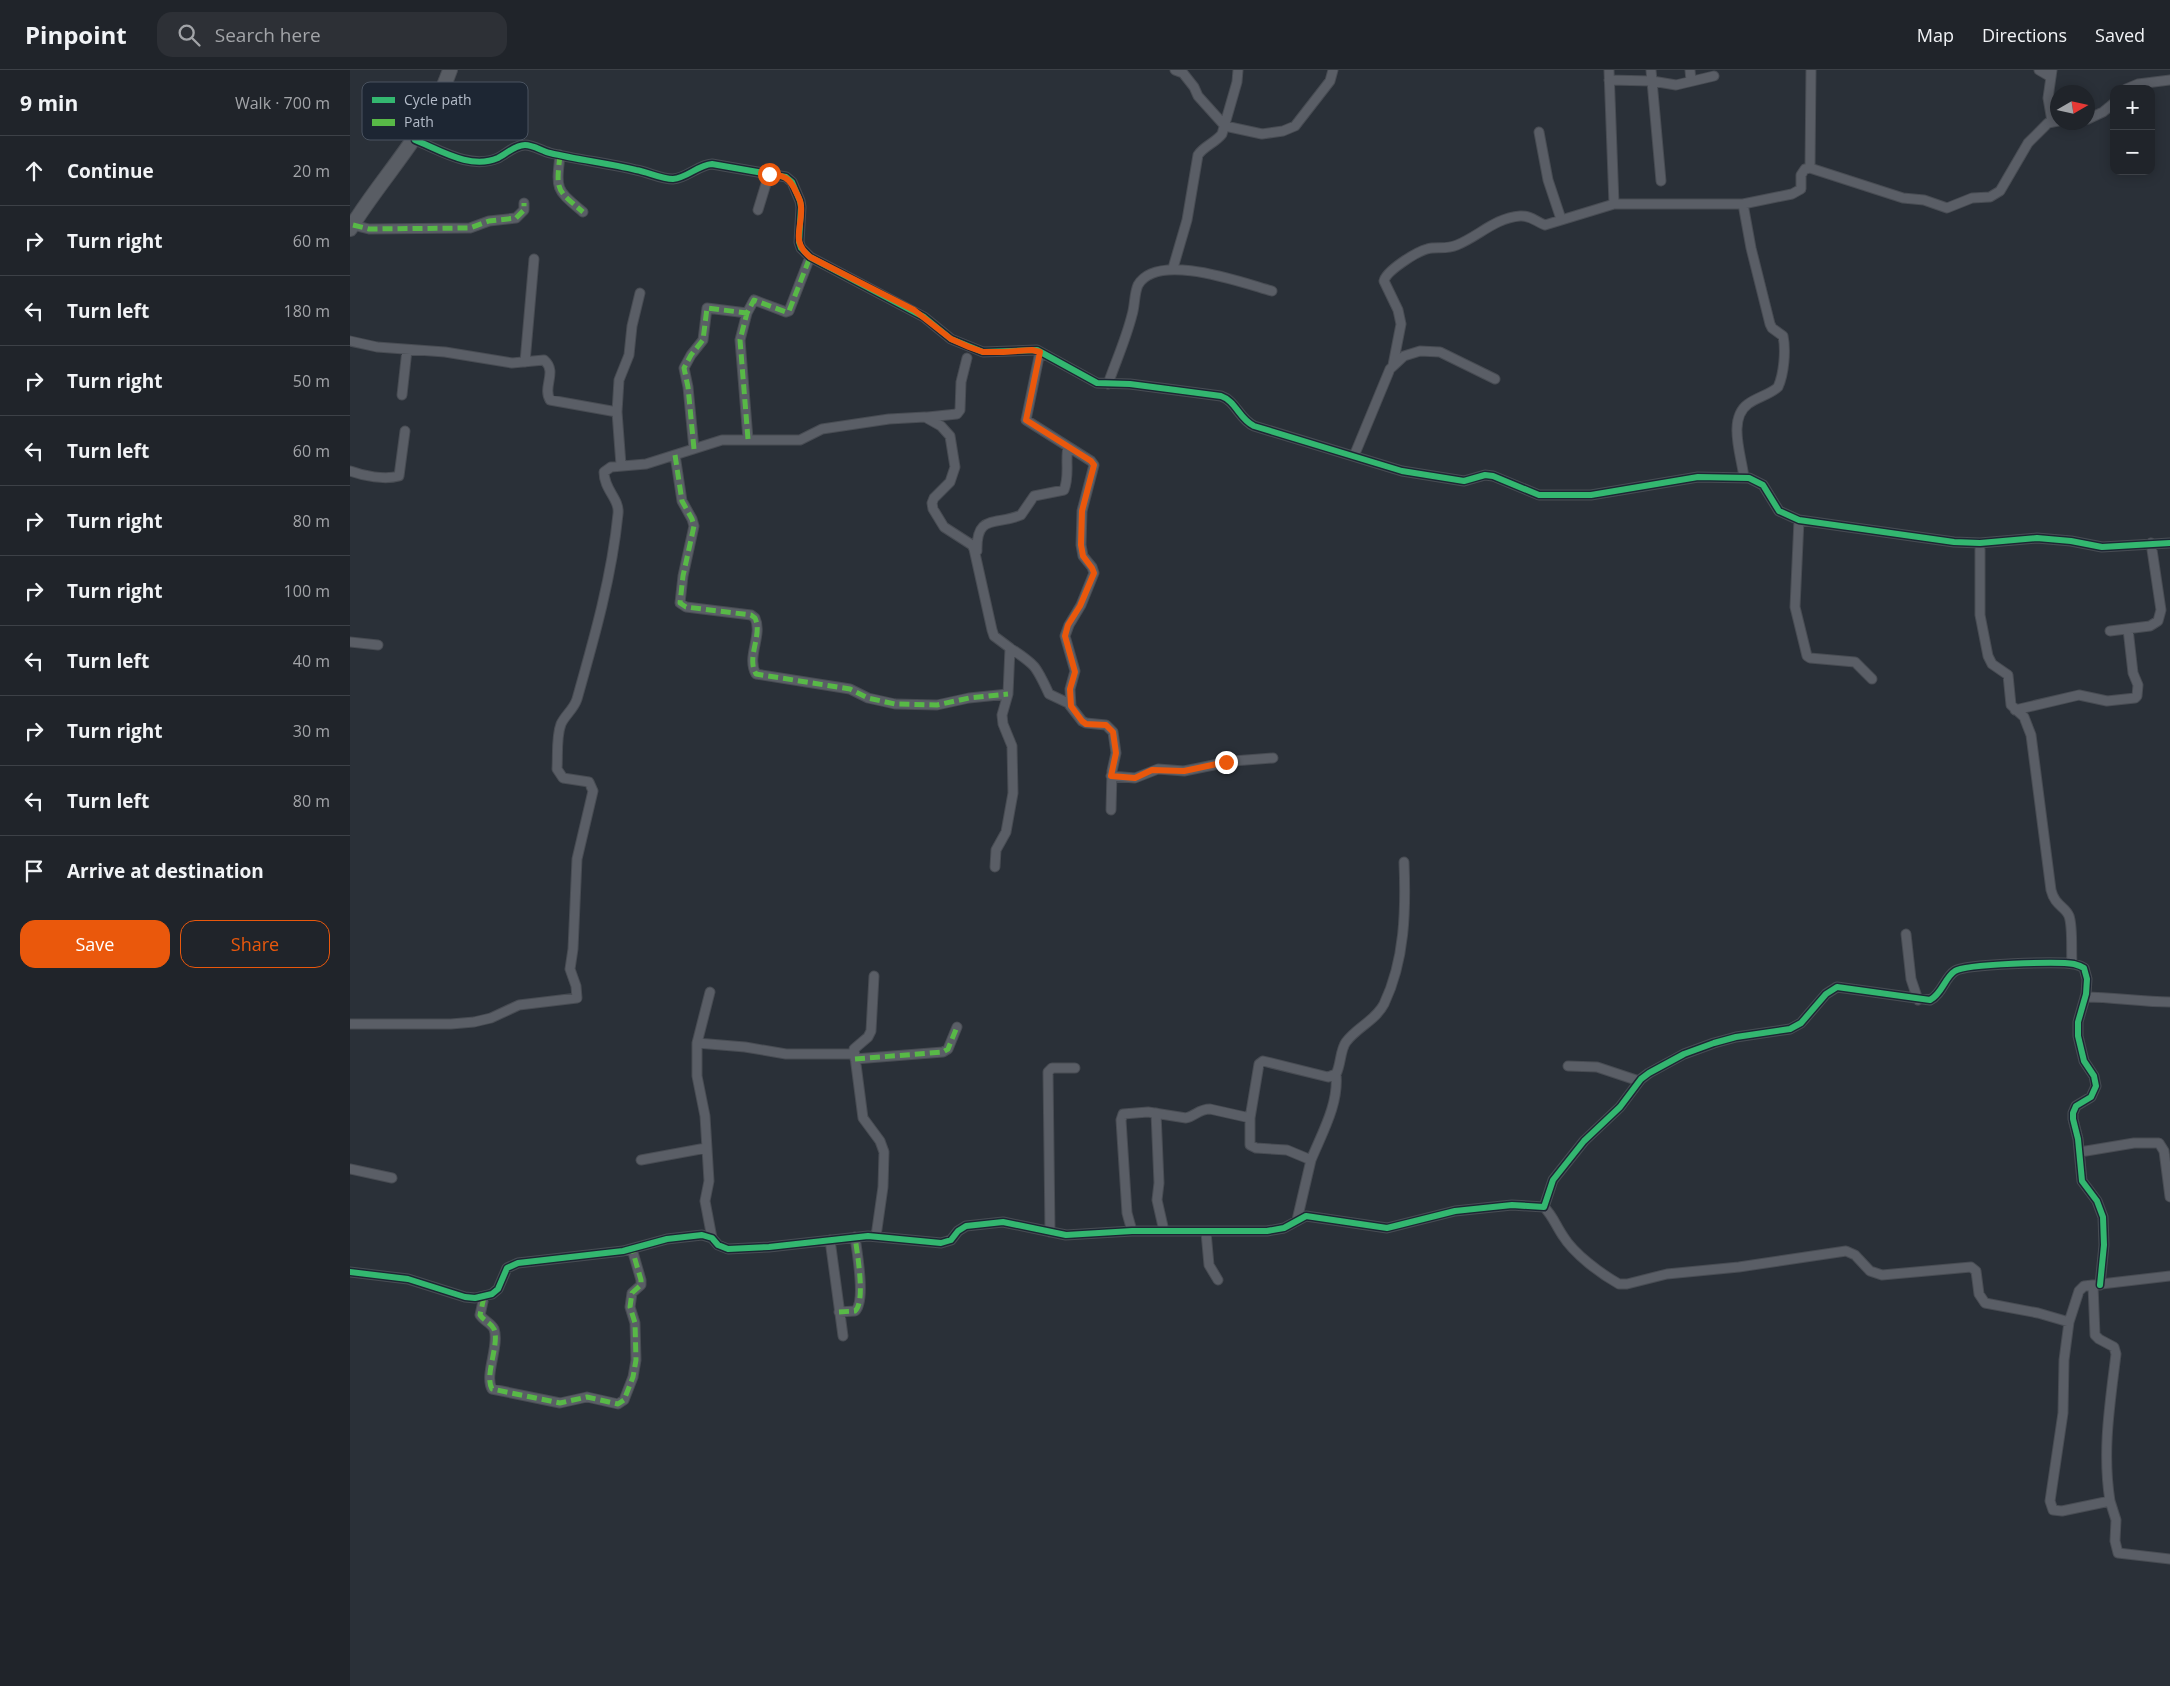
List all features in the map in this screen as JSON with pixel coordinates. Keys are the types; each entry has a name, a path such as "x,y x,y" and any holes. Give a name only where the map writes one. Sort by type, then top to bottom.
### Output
{"street":[{"path":"445,82 450,70"},
{"path":"1173,268 1187,220 1198,155 1202,149 1218,139 1225,126 1237,82 1238,70"},
{"path":"1181,71 1198,96 1225,126 1262,134 1291,129 1301,120 1330,81 1334,70"},
{"path":"1608,70 1614,204"},
{"path":"1652,70 1661,181"},
{"path":"1690,70 1691,81"},
{"path":"1810,168 1811,70"},
{"path":"2039,70 2052,73"},
{"path":"1609,80 1652,81 1671,85 1714,76"},
{"path":"2136,85 2170,80"},
{"path":"2050,86 2048,98 2050,105"},
{"path":"2095,116 2110,106"},
{"path":"1354,456 1393,365 1400,324 1398,310 1384,282 1389,273 1426,250 1446,249 1459,245 1498,221 1525,216 1545,225 1614,204 1742,204 1798,192 1801,189 1800,175 1803,171 1810,168 1903,198 1924,200 1942,208 1947,208 1972,198 1990,197 2000,191 2028,143 2044,126 2050,123"},
{"path":"1539,132 1548,180 1561,219"},
{"path":"524,203 524,210 516,218 488,221 470,228 369,229 351,227 415,140 476,163 499,158 522,145 666,178 679,178 706,164 769,174 786,177 792,182 801,207 799,242 801,248 810,257 919,314 951,339 983,352 1032,350 1040,352 1090,379 1108,384 1130,384 1221,396 1227,398 1244,420 1254,426 1402,471 1464,481 1493,476 1531,493 1548,496 1591,494 1698,477 1744,478 1755,480 1763,485 1779,511 1799,520 1954,542 1980,543 2036,538 2071,541 2102,547 2170,543"},
{"path":"560,155 558,188 560,193 583,212"},
{"path":"758,210 769,174"},
{"path":"1742,204 1749,241 1770,324 1772,328 1783,336 1784,344 1782,372 1778,386 1748,404 1739,416 1738,433 1744,478"},
{"path":"748,439 740,340 747,313 754,300 789,311 810,257"},
{"path":"526,362 534,259"},
{"path":"1108,384 1130,321 1139,284 1152,273 1173,268 1272,291"},
{"path":"621,465 617,412 619,380 629,355 632,326 640,293"},
{"path":"694,449 688,387 684,368 691,355 703,340 707,308 747,313"},
{"path":"350,341 407,350 454,353 512,363 540,359 548,363 551,371 547,394 553,402 617,412"},
{"path":"402,395 407,350"},
{"path":"1393,365 1412,353 1433,350 1495,379"},
{"path":"1040,352 1026,420 1091,461 1094,465 1082,511 1081,545 1083,556 1094,573 1080,606 1068,625 1065,636 1075,672 1070,689 1071,706"},
{"path":"350,1024 452,1024 474,1022 491,1018 519,1004 577,998 576,986 570,969 573,949 577,859 593,791 589,782 563,778 557,770 560,728 576,703 608,579 618,507 608,491 604,472 611,467 621,465 646,464 722,440 800,440 822,429 889,419 957,414 960,410 962,375 967,358"},
{"path":"925,417 941,426 950,436 955,467 950,482 934,498 932,509 944,527 972,544 977,555"},
{"path":"350,471 363,475 393,478 399,476 405,431"},
{"path":"1068,447 1066,456 1068,474 1064,490 1034,496 1021,515 994,520 985,524 977,540 977,555 980,579 994,636 1033,663 1038,668 1049,694 1071,706 1082,721 1086,724 1106,725 1113,732 1116,753 1111,776 1111,810"},
{"path":"675,455 682,501 694,526 683,576 680,602 686,606 752,615 757,625 753,664 756,674 850,689 868,698 895,704 937,705 969,698 1008,694"},
{"path":"1799,520 1795,607 1807,656 1810,658 1855,662 1872,679"},
{"path":"1980,543 1980,615 1988,656 1992,664 2008,675 2009,700 2014,710 2024,717 2031,736 2051,890 2055,902 2065,910 2069,917 2072,964"},
{"path":"2110,631 2155,624 2161,616 2151,543"},
{"path":"2014,710 2079,695 2107,701 2135,698 2138,685 2133,673 2128,629"},
{"path":"350,642 378,646"},
{"path":"995,866 996,850 1006,832 1013,793 1012,746 1003,724 1002,715 1008,694 1010,648"},
{"path":"1111,776 1135,778 1158,770 1184,771 1233,761 1273,758"},
{"path":"1298,1220 1311,1160 1334,1102 1337,1086 1336,1074 1346,1042 1372,1020 1380,1009 1396,970 1405,914 1404,862"},
{"path":"1906,934 1911,979 1918,1000"},
{"path":"1544,1207 1553,1180 1584,1141 1620,1107 1639,1081 1649,1072 1684,1054 1736,1037 1790,1029 1801,1023 1826,994 1837,987 1918,1000 1930,1000 1935,998 1953,973 1958,970 1991,965 2078,965 2086,970 2087,979 2085,997 2078,1022 2078,1036 2084,1061 2094,1076 2096,1086 2091,1096 2076,1106 2073,1113 2080,1152 2082,1181 2097,1201 2104,1224 2096,1285 2095,1334 2099,1339 2114,1347 2116,1354 2106,1429 2106,1464 2110,1501 2116,1520 2115,1541 2118,1553 2170,1559"},
{"path":"874,976 871,1031 854,1049 854,1056 863,1118 880,1141 884,1152 883,1187 876,1236"},
{"path":"710,992 697,1043 697,1076 705,1116 709,1181 705,1201 712,1238 718,1245 728,1249 768,1247 876,1236 948,1242 958,1231 966,1226 1003,1222 1066,1235 1132,1231 1206,1232 1275,1230 1284,1228 1306,1216 1387,1228 1455,1211 1512,1205 1544,1207 1554,1218 1570,1246 1619,1284 1627,1284 1667,1274 1739,1267 1846,1251 1855,1255 1870,1271 1882,1275 1971,1267 1976,1271 1979,1294 1985,1303 2069,1322"},
{"path":"2085,997 2108,997 2138,1002 2170,1002"},
{"path":"697,1043 745,1047 786,1054 854,1056 944,1052 948,1049 957,1027"},
{"path":"1311,1160 1286,1150 1252,1147 1250,1141 1250,1118 1260,1062 1290,1069 1302,1069 1328,1077 1336,1074"},
{"path":"1568,1066 1598,1067 1639,1081"},
{"path":"1050,1232 1048,1072 1052,1068 1075,1068"},
{"path":"1132,1231 1127,1213 1121,1120 1123,1114 1156,1113 1186,1118 1210,1108 1250,1118"},
{"path":"1156,1113 1158,1200 1164,1231"},
{"path":"2080,1152 2149,1142 2159,1143 2164,1150 2170,1196"},
{"path":"641,1160 706,1148"},
{"path":"350,1170 392,1178"},
{"path":"1206,1232 1209,1266 1218,1280"},
{"path":"350,1272 408,1279 465,1297 484,1296 498,1289 507,1268 511,1265 632,1249 667,1239 702,1235 712,1238"},
{"path":"839,1312 855,1311 859,1305 860,1276 855,1237"},
{"path":"830,1240 843,1336"},
{"path":"484,1296 480,1315 483,1320 492,1326 495,1334 490,1380 492,1389 560,1403 587,1397 618,1404 624,1400 633,1377 636,1360 635,1323 630,1307 632,1293 640,1285 641,1280 632,1249"},
{"path":"2110,1501 2062,1511 2053,1510 2051,1506 2050,1501 2063,1413 2064,1360 2069,1322 2079,1291 2084,1286 2170,1276"}],"marked path":[{"path":"560,155 558,176 560,188 567,198 583,212"},
{"path":"353,225 369,229 470,228 489,221 516,218 524,210 524,203"},
{"path":"748,439 740,340 747,313 754,300 786,312 789,311 810,257"},
{"path":"694,449 688,387 684,368 691,355 703,340 707,308 747,313"},
{"path":"675,455 682,501 694,526 683,576 680,603 686,607 751,615 755,618 757,632 753,653 753,667 756,674 850,689 868,698 895,704 937,705 969,698 1008,694"},
{"path":"855,1059 943,1052 948,1049 957,1027"},
{"path":"839,1312 855,1311 860,1298 860,1276 855,1237"},
{"path":"484,1297 480,1315 493,1327 495,1336 490,1376 492,1389 560,1403 587,1397 618,1404 624,1400 633,1377 636,1360 635,1323 630,1307 632,1293 641,1285 641,1280 632,1249"}],"cycle path":[{"path":"415,140 455,157 477,162 498,158 514,148 525,145 571,158 641,171 668,179 678,178 712,164 786,177 792,182 800,201 799,242 801,248 810,257 924,317 951,339 983,352 1037,350 1097,383 1130,384 1221,396 1226,398 1254,426 1402,471 1464,481 1485,475 1493,476 1539,495 1591,495 1698,477 1749,478 1763,485 1779,511 1799,520 1954,542 1980,543 2037,538 2071,541 2102,547 2170,543"},
{"path":"350,1272 408,1279 465,1297 475,1298 492,1294 498,1289 507,1268 518,1263 623,1251 667,1239 702,1235 712,1238 718,1245 728,1249 769,1247 868,1236 941,1243 951,1240 958,1231 966,1226 1003,1222 1066,1235 1132,1231 1267,1231 1284,1228 1306,1216 1387,1228 1455,1211 1512,1205 1544,1207 1553,1180 1584,1141 1620,1107 1641,1079 1684,1054 1736,1037 1790,1029 1801,1023 1826,994 1837,987 1930,1000 1938,994 1955,971 1962,969 1993,965 2065,963 2084,968 2087,979 2086,994 2078,1022 2078,1036 2084,1061 2094,1076 2096,1086 2091,1097 2076,1106 2073,1119 2078,1139 2082,1181 2097,1201 2103,1217 2104,1245 2100,1285"}],"route":[{"path":"769,174 786,177 792,182 801,207 799,242 803,251 810,257 914,310 951,339 969,347 983,352 1032,350 1040,352 1026,420 1091,461 1094,465 1082,511 1081,545 1083,556 1094,573 1078,611 1068,625 1065,636 1075,672 1070,689 1071,706 1078,718 1086,724 1106,725 1111,728 1116,753 1111,776 1135,778 1152,770 1177,772 1226,762"}]}
